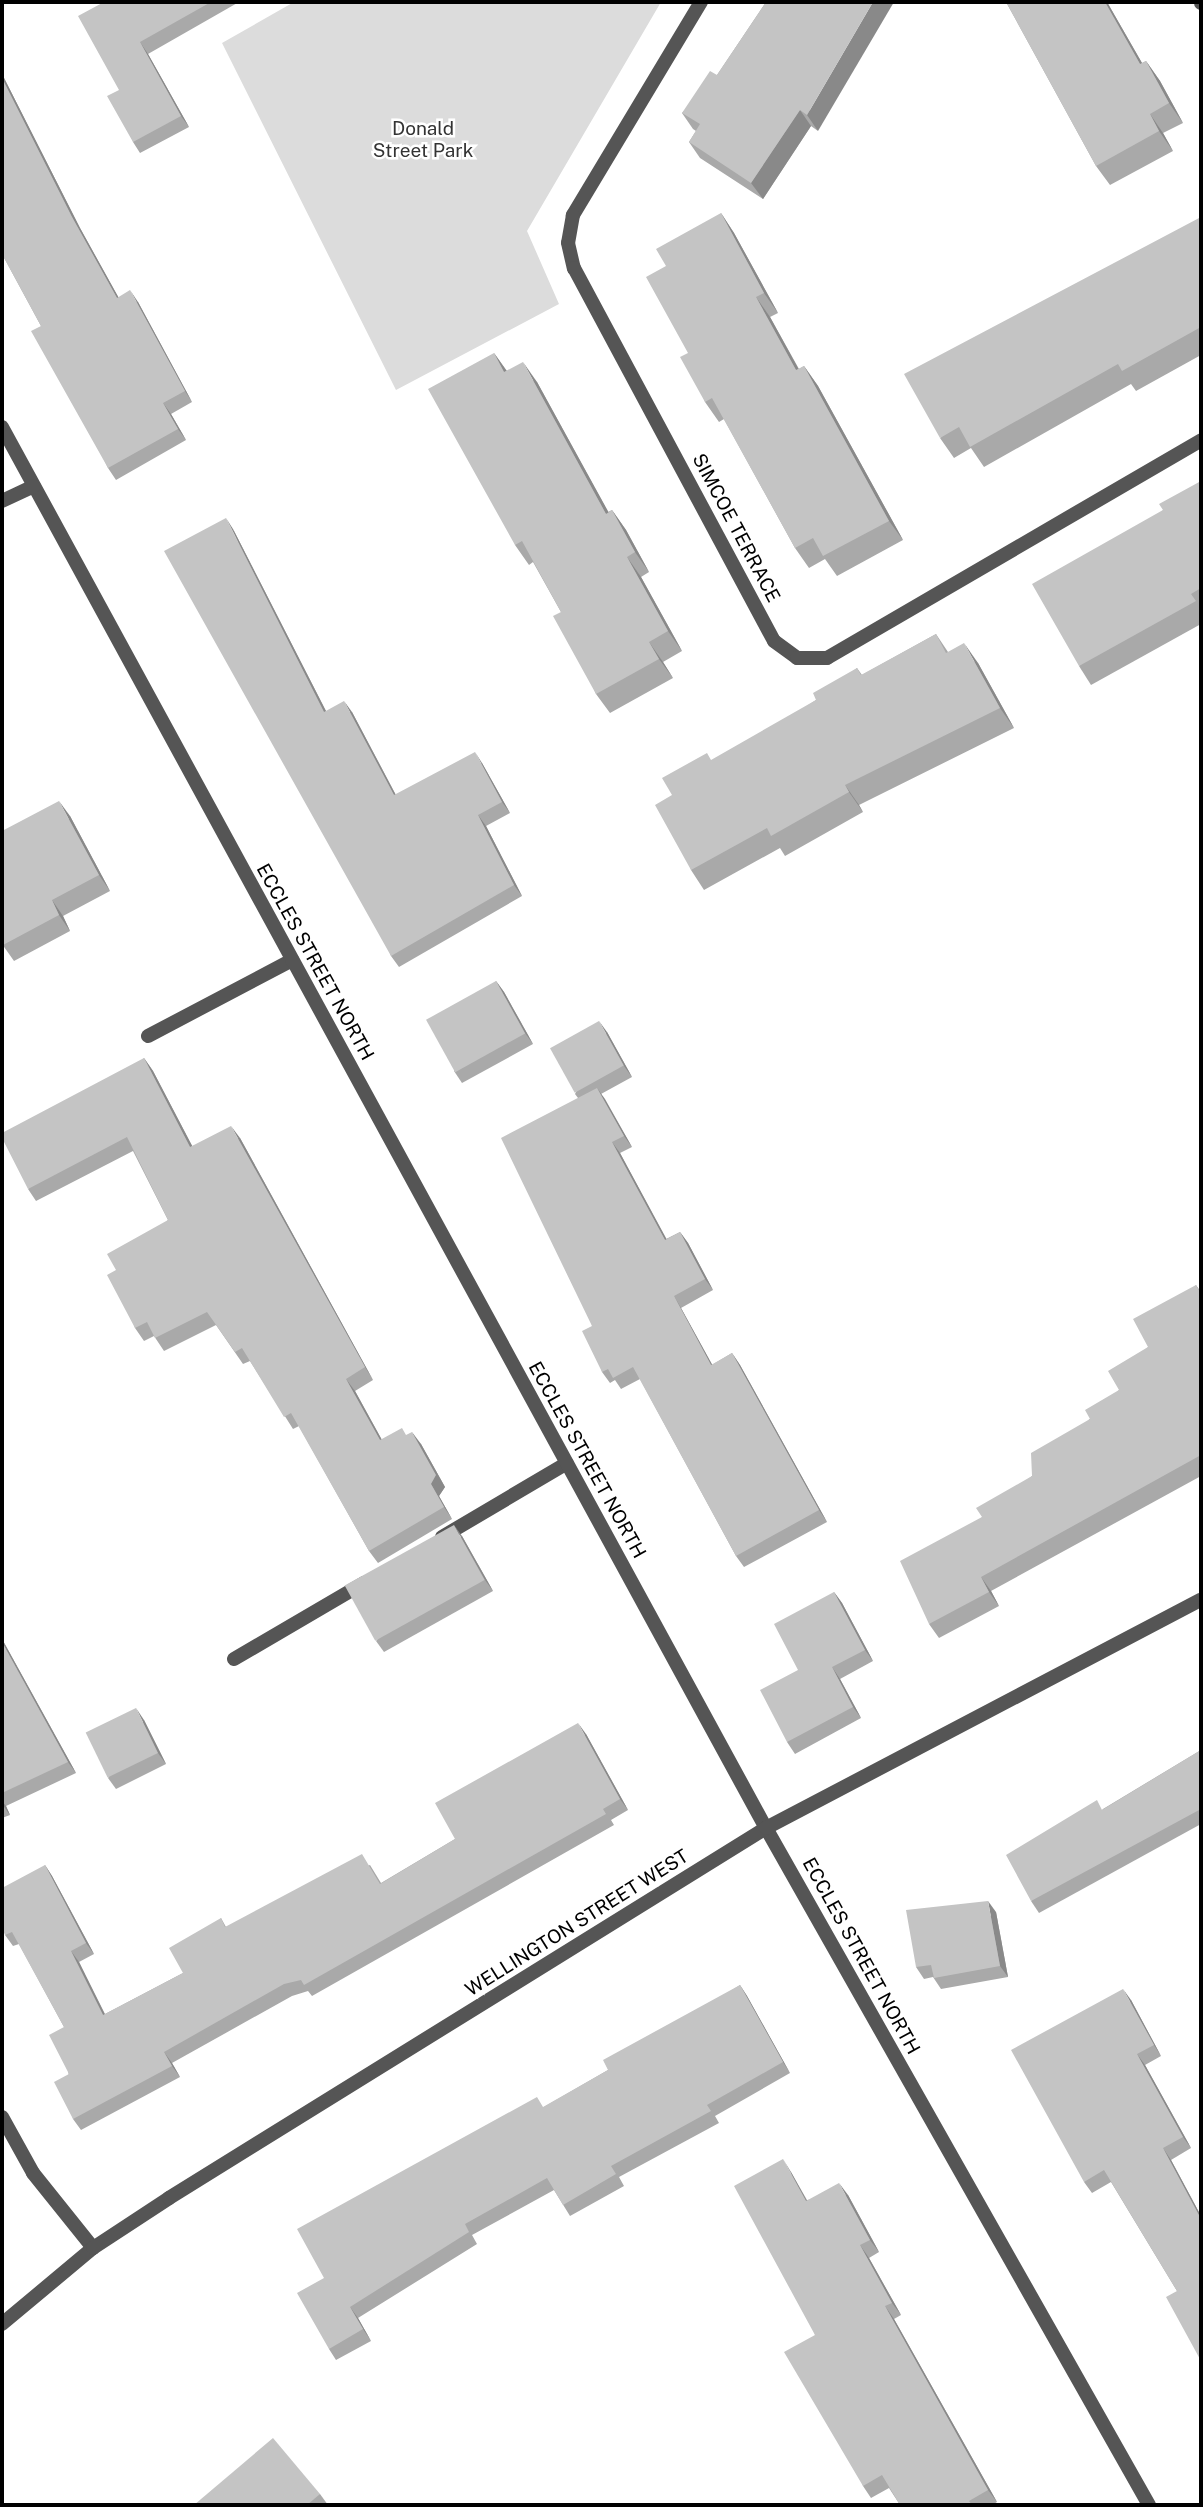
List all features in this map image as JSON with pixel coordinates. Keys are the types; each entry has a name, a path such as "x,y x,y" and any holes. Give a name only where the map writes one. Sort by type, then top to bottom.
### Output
{"street":[{"name":"SIMCOE TERRACE","path":"701,2 573,215 568,243 575,268 774,641 797,658 827,658 1201,440"},
{"name":"ECCLES STREET NORTH","path":"2,427 766,1828 1149,2505"},
{"path":"2,501 34,486"},
{"path":"148,1036 292,960"},
{"path":"424,1547 567,1463"},
{"path":"234,1659 377,1575"},
{"name":"WELLINGTON STREET WEST","path":"2,2324 93,2248 766,1828 1201,1601"},
{"path":"2,2117 33,2174 93,2248"}],"green space":[{"name":"Donald Street Park","path":"294,2 661,2 527,231 559,304 396,390 222,43"}],"building":[{"path":"104,2 211,2 140,42 181,116 133,142 107,96 119,90 78,16"},
{"path":"766,2 873,2 807,115 800,110 751,183 689,142 700,124 682,113 710,71 717,75"},
{"path":"1006,2 1105,2 1140,64 1146,61 1169,103 1150,114 1159,131 1096,166"},
{"path":"2,78 72,217 117,298 130,290 185,391 163,403 178,429 108,468 31,331 41,326 2,254"},
{"path":"721,213 764,293 756,297 796,370 804,366 889,521 823,556 813,538 795,548 712,398 705,402 680,357 688,353 646,277 666,266 656,249"},
{"path":"1201,217 1201,327 1122,371 1118,364 970,447 959,427 940,438 904,374"},
{"path":"494,353 504,372 523,362 606,514 612,510 635,552 627,557 668,631 649,642 659,659 596,694 553,616 561,612 522,541 515,545 428,389"},
{"path":"1201,481 1201,588 1191,594 1196,601 1079,666 1032,584 1163,510 1159,504"},
{"path":"226,518 324,712 344,701 394,795 475,752 502,802 478,815 514,885 391,956 164,551"},
{"path":"936,634 946,653 964,643 1000,708 845,785 849,792 771,836 767,828 691,870 655,805 672,795 662,778 707,753 711,760 816,700 813,693 857,668 861,675"},
{"path":"59,801 99,875 52,900 59,915 3,945 2,831"},
{"path":"496,981 525,1033 455,1072 426,1020"},
{"path":"599,1021 624,1066 575,1093 550,1048"},
{"path":"144,1058 190,1147 231,1126 365,1367 346,1379 380,1440 402,1428 406,1435 412,1432 436,1475 431,1484 444,1507 369,1551 291,1413 284,1417 242,1348 235,1352 207,1312 155,1338 147,1322 135,1328 107,1275 116,1270 107,1254 168,1220 127,1137 28,1189 2,1138 2,1133"},
{"path":"597,1088 624,1136 612,1142 665,1240 680,1232 705,1279 674,1296 711,1365 732,1353 819,1510 736,1556 633,1367 613,1378 608,1369 602,1372 582,1331 592,1326 501,1138"},
{"path":"1196,1285 1201,1294 1201,1455 981,1577 989,1592 929,1624 900,1561 982,1517 976,1508 1032,1476 1031,1453 1090,1419 1085,1410 1119,1390 1108,1371 1148,1347 1133,1319"},
{"path":"454,1525 485,1580 375,1641 345,1586"},
{"path":"834,1592 865,1650 832,1667 853,1707 787,1742 760,1690 798,1670 774,1624"},
{"path":"2,1642 68,1762 2,1793"},
{"path":"136,1708 158,1753 108,1777 86,1733"},
{"path":"578,1723 620,1799 603,1809 606,1814 304,1985 301,1980 284,1984 164,2052 172,2066 73,2119 54,2082 69,2074 49,2035 64,2027 12,1932 5,1935 2,1928 2,1888 45,1865 86,1943 71,1951 103,2015 183,1973 169,1948 221,1918 225,1927 362,1854 380,1884 455,1839 435,1803"},
{"path":"1201,1750 1201,1809 1031,1901 1006,1855 1097,1800 1102,1810"},
{"path":"988,1901 1000,1966 934,1978 931,1965 916,1967 906,1910"},
{"path":"740,1985 783,2062 707,2105 711,2111 611,2166 616,2174 563,2205 547,2178 465,2224 469,2232 350,2307 363,2329 329,2349 297,2293 324,2278 297,2229 537,2097 543,2107 608,2070 603,2060"},
{"path":"1123,1989 1154,2045 1137,2054 1183,2137 1163,2148 1201,2219 1201,2361 1166,2297 1177,2291 1104,2170 1084,2182 1011,2050"},
{"path":"783,2159 806,2201 839,2183 870,2240 860,2245 892,2303 885,2306 988,2490 969,2501 972,2505 900,2505 882,2475 863,2486 784,2352 815,2335 734,2186"},
{"path":"273,2438 320,2494 307,2505 194,2505"}]}
